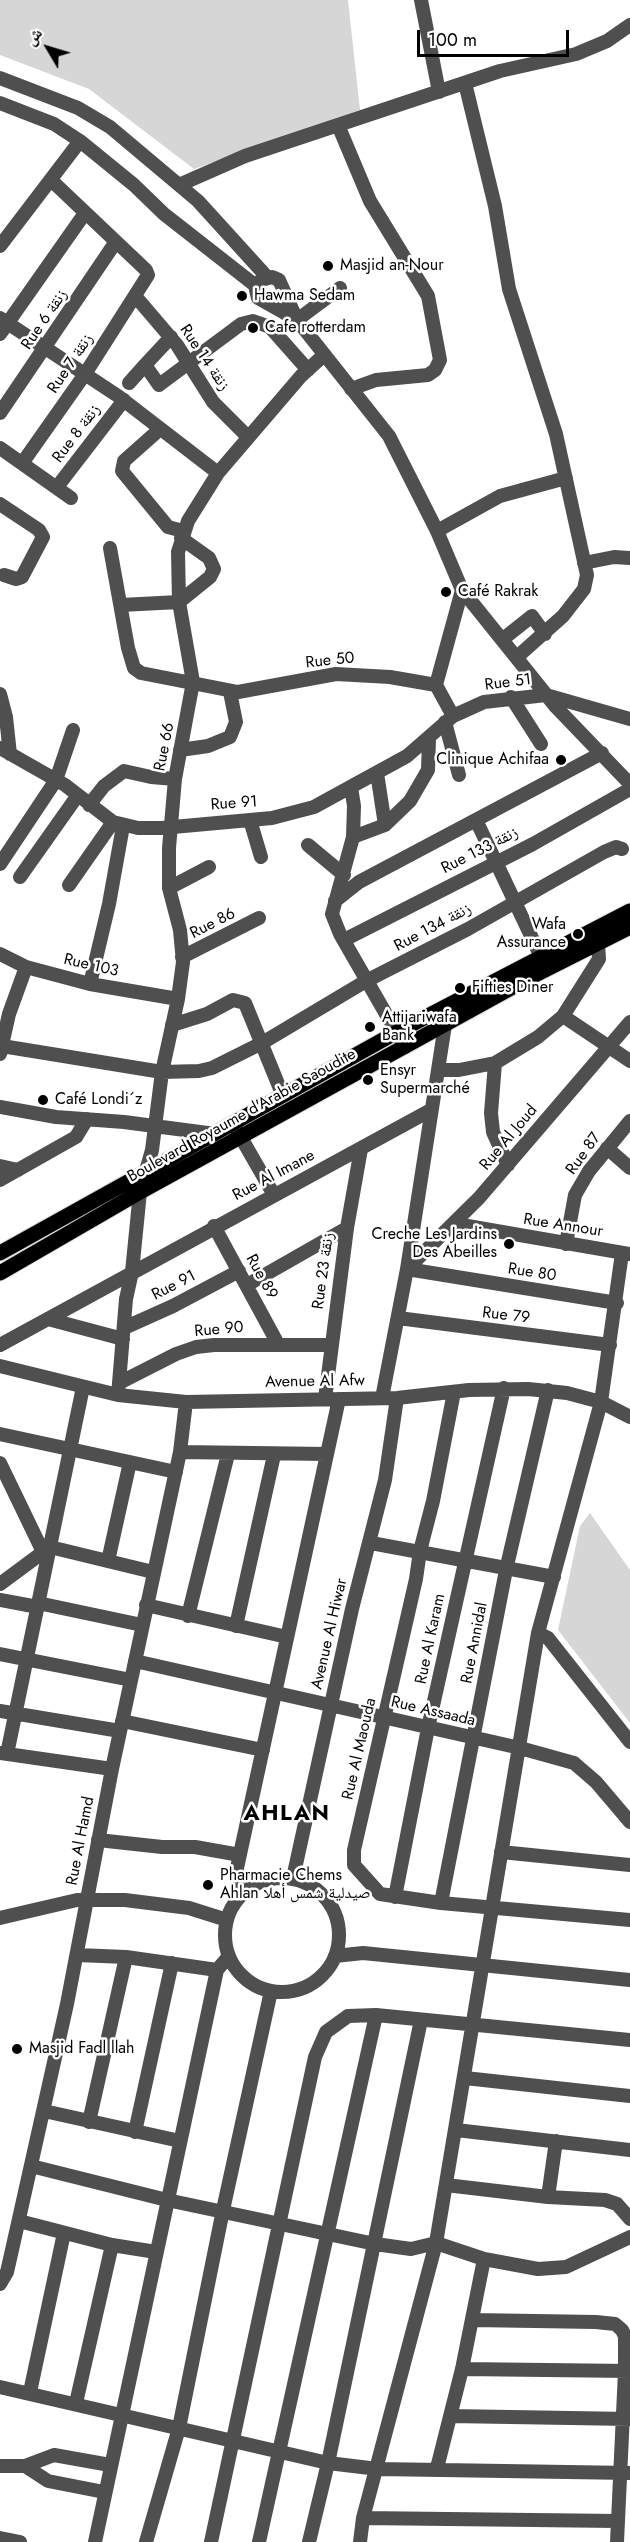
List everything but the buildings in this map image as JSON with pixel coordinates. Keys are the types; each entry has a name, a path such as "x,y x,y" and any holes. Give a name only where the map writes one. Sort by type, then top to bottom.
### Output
{"main road":[{"name":"Boulevard Royaume d'Arabie Saoudite","path":"0,1273 140,1192 405,1047 441,1018 541,957 630,911"},
{"name":"Boulevard Royaume d'Arabie Saoudite","path":"0,1253 397,1032 441,1018 630,927"}],"street":[{"path":"421,0 439,92"},
{"path":"179,184 245,156 500,71 576,54 607,40 630,25"},
{"path":"0,78 69,104 101,120 179,184 216,220 262,281"},
{"path":"465,83 495,206 511,298 556,434 587,575 584,588 563,616 518,657"},
{"path":"0,103 62,128 134,184 164,214 262,281 279,280 297,320 389,436 437,531 462,590 518,657 546,695 630,784"},
{"path":"338,125 370,201 428,296 440,360 438,367 428,375 376,380 351,389"},
{"path":"0,246 80,141"},
{"path":"51,180 115,243"},
{"path":"85,213 3,325 46,348 124,400 218,473"},
{"name":"Rue 7 زنقة","path":"23,462 85,374 145,282 146,270 115,243"},
{"name":"Rue 6 زنقة","path":"0,413 115,243"},
{"path":"262,281 258,298 297,320"},
{"path":"297,320 340,288"},
{"path":"270,304 280,298 283,291"},
{"name":"Rue 14 زنقة","path":"136,297 190,363 208,396 248,437"},
{"path":"145,365 159,385 241,324 253,321 270,327 308,370"},
{"path":"129,383 171,338"},
{"name":"Rue 66","path":"140,1192 156,1126 162,1072 178,999 182,957 180,930 169,888 175,779 193,682 179,602 177,559 182,535 218,473 308,370 324,356"},
{"name":"Rue 8 زنقة","path":"57,487 124,400"},
{"path":"110,548 121,605 179,602 210,577 214,569 206,555 182,535 168,527 122,471 124,461 160,429"},
{"path":"0,448 71,498"},
{"path":"437,531 500,496 566,478"},
{"path":"0,504 43,534 42,541 21,577 16,579 1,577"},
{"path":"584,563 614,556 630,558"},
{"path":"459,775 453,716 436,685 462,590"},
{"name":"Rue 50","path":"121,605 128,648 135,669 144,674 193,682 230,692 249,691 336,674 366,674 436,685"},
{"path":"503,639 532,616 545,634"},
{"path":"180,750 208,746 230,737 236,722 230,692"},
{"path":"0,694 6,717 5,751 56,780 118,824"},
{"name":"Rue 51","path":"453,716 484,702 511,697 546,695 630,719"},
{"path":"511,697 542,744"},
{"name":"Rue 91","path":"118,824 171,827 250,820 303,811 407,756 453,716"},
{"path":"0,864 56,780 73,730"},
{"path":"353,837 385,825 410,801 421,784 430,760 429,739"},
{"path":"335,901 359,882 602,753"},
{"path":"89,805 104,786 124,771 175,779"},
{"path":"377,773 385,825"},
{"path":"351,787 354,806 353,837 335,901 334,922 405,1047"},
{"name":"Rue 133 زنقة","path":"344,940 630,789"},
{"path":"20,877 78,795"},
{"path":"250,820 261,857"},
{"path":"476,820 541,957"},
{"path":"69,885 118,824"},
{"path":"90,984 110,904 118,824"},
{"path":"308,845 344,875"},
{"name":"Rue 134 زنقة","path":"1,1050 162,1072 199,1071 212,1068 262,1043 366,981 468,929 604,852 616,847 622,849"},
{"path":"169,888 209,867"},
{"name":"Rue 86","path":"182,957 259,918"},
{"path":"438,1070 459,1070 495,1063 538,1037 564,1016 599,959 597,944"},
{"name":"Rue 103","path":"0,954 26,967 90,984 178,999"},
{"path":"1,1050 5,1029 26,967"},
{"path":"172,1025 207,1014 233,1000 240,1000 249,1008 283,1096"},
{"path":"564,1016 630,1061"},
{"path":"382,1398 407,1269 438,1070 441,1018"},
{"name":"Rue Al Joud","path":"407,1269 456,1224 630,1022"},
{"path":"495,1063 491,1113 493,1132 508,1165"},
{"path":"0,1107 56,1117 214,1134"},
{"name":"Rue Al Imane","path":"0,1345 214,1226 431,1110"},
{"path":"0,1180 76,1137 87,1119"},
{"name":"Rue 87","path":"566,1244 575,1195 589,1171 630,1122"},
{"path":"233,1123 274,1195"},
{"path":"607,1148 630,1168"},
{"name":"Rue 23 زنقة","path":"237,1901 236,1881 240,1855 327,1454 332,1399 331,1345 347,1228 361,1149"},
{"path":"0,1166 18,1170"},
{"path":"118,1389 126,1299 132,1272 140,1192"},
{"name":"Rue Annour","path":"456,1224 626,1253"},
{"name":"Rue 89","path":"214,1226 278,1344"},
{"path":"247,1285 347,1228"},
{"path":"360,2542 363,2518 378,2469 436,2243 538,1633 601,1402 626,1253"},
{"name":"Rue 80","path":"407,1269 617,1303"},
{"name":"Rue 91","path":"123,1334 238,1271"},
{"name":"Rue 79","path":"398,1318 610,1345"},
{"path":"48,1319 123,1334"},
{"name":"Rue 90","path":"118,1389 188,1349 214,1345 331,1345"},
{"name":"Avenue Al Afw","path":"0,1366 83,1387 118,1389 186,1402 397,1398 504,1388 548,1390 601,1402 630,1417"},
{"path":"83,1387 46,1548 27,1660 4,1753 112,1769"},
{"name":"Rue Al Karam","path":"395,1897 429,1728 504,1388"},
{"name":"Rue Annidal","path":"441,1903 506,1570 548,1390"},
{"name":"Rue Al Maouda","path":"454,1392 433,1501 353,1858 354,1865 380,1894 395,1897 630,1920"},
{"name":"Avenue Al Hiwar","path":"292,1878 352,1609 371,1543 385,1480 397,1398"},
{"name":"Rue Al Hamd","path":"0,2284 7,2272 32,2166 77,1955 85,1901 112,1769 180,1452 186,1402"},
{"path":"0,1434 176,1472"},
{"path":"180,1452 327,1454"},
{"path":"188,1616 228,1454"},
{"path":"236,1626 274,1455"},
{"path":"108,1561 130,1462"},
{"path":"0,1463 46,1548 153,1572"},
{"path":"371,1543 506,1570 554,1577"},
{"path":"0,1584 46,1548"},
{"path":"0,1600 142,1625"},
{"path":"146,1605 287,1636"},
{"path":"538,1633 548,1638 630,1742"},
{"path":"0,1654 131,1680"},
{"name":"Rue Assaada","path":"135,1661 520,1748 578,1766 630,1822"},
{"path":"0,1711 121,1726 262,1750"},
{"path":"98,1840 162,1847 195,1847 240,1855"},
{"path":"501,1852 630,1864"},
{"path":"205,1911 237,1901 264,1880 292,1878 314,1887 331,1903 339,1925 340,1937 335,1956 316,1981 287,1992 271,1991 246,1979 229,1956 225,1938 227,1920 237,1901"},
{"path":"0,1918 77,1900 125,1899 205,1911 227,1920"},
{"path":"340,1937 363,1953"},
{"path":"335,1956 363,1953 630,1980"},
{"path":"77,1955 126,1957 217,1970"},
{"path":"95,2542 217,1970 229,1956"},
{"path":"89,2122 126,1957"},
{"path":"135,2132 172,1963"},
{"path":"146,2542 179,2428 223,2210 271,1991"},
{"path":"211,2542 278,2223 320,2040 342,2019 356,2015 376,2015 630,2040"},
{"path":"259,2542 376,2015"},
{"path":"309,2542 328,2463 422,2020"},
{"path":"465,2078 630,2096"},
{"path":"44,2111 180,2141"},
{"path":"456,2130 630,2150"},
{"path":"548,2197 556,2141"},
{"path":"32,2166 167,2200 223,2210 375,2244 411,2249 436,2243 484,2259 551,2269 566,2266 630,2237"},
{"path":"447,2185 612,2202 623,2209 630,2218"},
{"path":"19,2221 112,2245 156,2252"},
{"path":"30,2392 64,2233"},
{"path":"76,2403 112,2245"},
{"path":"437,2468 462,2369 484,2259"},
{"path":"473,2320 615,2324 625,2336 627,2419 617,2542"},
{"path":"462,2369 627,2371"},
{"path":"0,2387 281,2450 328,2463 378,2469 437,2468 624,2473"},
{"path":"450,2416 627,2419"},
{"path":"0,2466 25,2466 54,2455 110,2465"},
{"path":"25,2466 48,2481 104,2492"},
{"path":"363,2518 617,2521"},
{"path":"0,2538 20,2542"}],"shaded area":[{"path":"0,0 348,0 360,110 194,169 89,89 0,55"},
{"path":"590,1513 630,1570 630,1723 558,1630 580,1526"}],"place":[{"name":"Masjid an-Nour","path":"328,266"},
{"name":"Hawma Sedam","path":"242,296"},
{"name":"Cafe rotterdam","path":"253,328"},
{"name":"Café Rakrak","path":"446,592"},
{"name":"Clinique Achifaa","path":"561,760"},
{"name":"Wafa Assurance","path":"578,934"},
{"name":"Fifties Diner","path":"460,988"},
{"name":"Attijariwafa Bank","path":"370,1027"},
{"name":"Ensyr Supermarché","path":"368,1080"},
{"name":"Café Londi´z","path":"43,1100"},
{"name":"Creche Les Jardins Des Abeilles","path":"509,1244"},
{"name":"Pharmacie Chems Ahlan صيدلية شمس أهلا","path":"208,1885"},
{"name":"Masjid Fadl llah","path":"17,2049"}],"district":[{"name":"AHLAN","path":"287,1815"}]}
